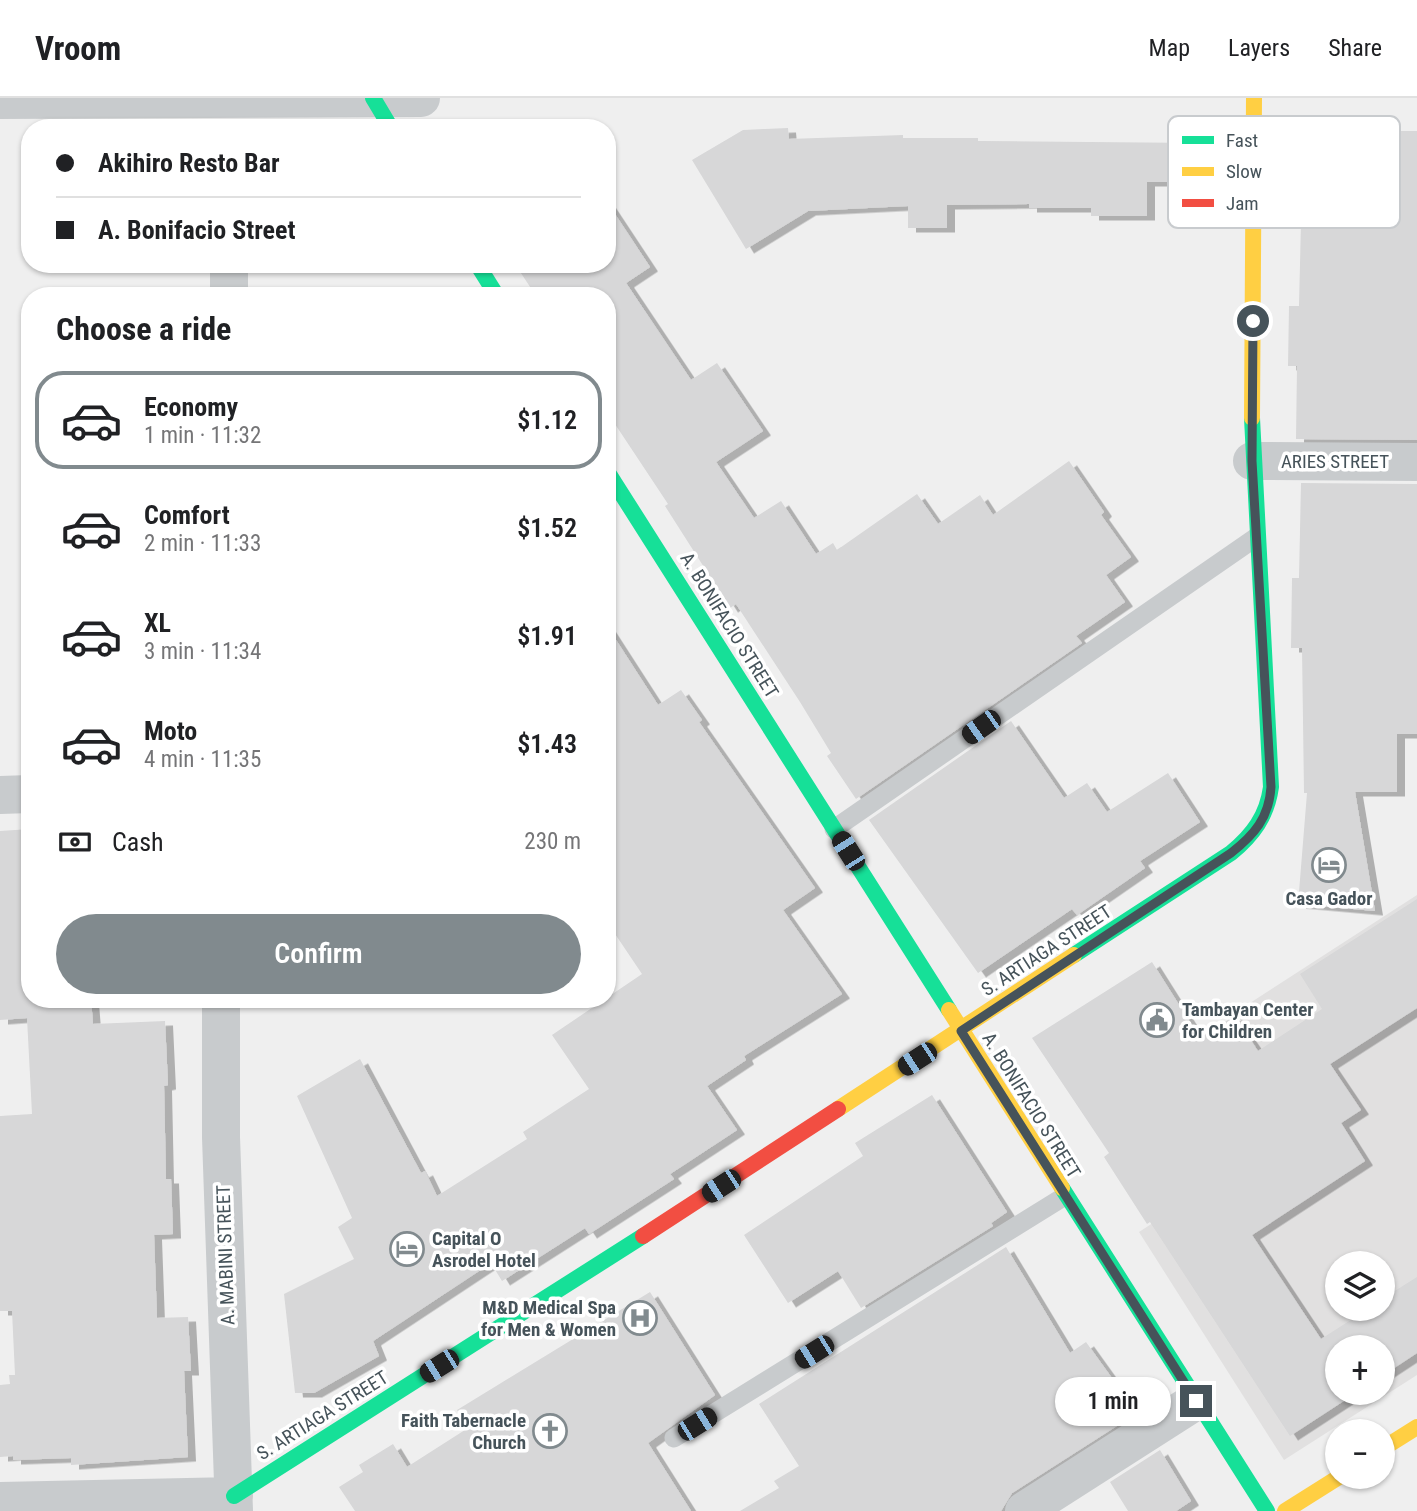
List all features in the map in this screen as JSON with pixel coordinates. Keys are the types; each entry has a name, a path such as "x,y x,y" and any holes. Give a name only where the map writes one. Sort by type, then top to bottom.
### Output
{"street":[{"path":"0,100 233,109 373,98 421,98"},
{"path":"373,98 386,119"},
{"name":"S. ARTIAGA STREET","path":"1254,98 1254,116"},
{"name":"S. ARTIAGA STREET","path":"234,1503 961,1031 1247,841 1265,817 1271,787 1252,461 1253,228"},
{"name":"ARIES STREET","path":"1252,461 1417,462"},
{"name":"A. BONIFACIO STREET","path":"616,485 1267,1511"},
{"path":"0,795 21,794"},
{"name":"A. MABINI STREET","path":"220,1008 221,1137 234,1503"},
{"path":"1024,1511 1196,1401"},
{"path":"1395,1441 1417,1427"},
{"path":"1285,1511 1325,1486"},
{"path":"0,1501 234,1503"}],"lane":[{"path":"834,829 1255,538"},
{"path":"674,1438 1065,1196"}],"shaded area":[{"path":"1417,895 1417,1375 1395,1389 1395,1335 1325,1335 1325,1405 1370,1405 1348,1419 1325,1419 1325,1434 1284,1460 1139,1232 1267,1149 1217,1073 1256,1046 1233,1014"}],"building":[{"path":"788,128 789,139 903,135 903,138 978,138 978,141 1168,143 1168,182 1147,182 1147,216 1091,216 1091,208 1029,208 1029,204 947,205 947,228 908,228 908,206 808,211 746,249 692,160 743,130"},
{"path":"1400,131 1417,131 1417,440 1296,439 1297,366 1288,366 1289,306 1299,306 1301,228 1400,228"},
{"path":"616,216 650,267 626,283 691,380 717,363 763,431 716,462 754,518 781,501 816,554 833,543 837,550 917,494 938,524 980,495 993,515 1069,461 1104,512 1101,515 1131,557 1106,575 1125,602 1076,636 1082,643 856,799 827,756 831,753 800,702 736,604 730,608 665,506 668,504 616,426 616,287 530,287 521,273 616,273"},
{"path":"1301,483 1417,484 1417,734 1397,734 1397,792 1355,792 1375,911 1298,904 1307,793 1304,793 1302,648 1291,648 1292,578 1299,578"},
{"path":"616,640 658,705 681,690 702,720 699,722 815,888 783,910 842,994 744,1056 746,1060 707,1086 737,1130 670,1174 674,1179 589,1234 585,1228 502,1281 491,1263 373,1341 379,1356 314,1393 295,1393 284,1294 354,1259 338,1227 352,1218 297,1096 360,1059 421,1173 425,1171 437,1196 527,1139 523,1132 589,1089 552,1035 592,1008 616,1008 616,992 642,974 616,935"},
{"path":"1011,721 1064,798 1087,783 1107,812 1168,773 1200,822 1140,861 1145,868 1077,915 1072,909 978,973 869,820"},
{"path":"21,830 21,1008 92,1008 93,1024 165,1021 168,1085 164,1086 166,1179 171,1179 173,1234 154,1235 157,1318 188,1317 191,1371 184,1371 188,1457 71,1465 71,1458 13,1460 13,1456 0,1457 0,1385 10,1384 9,1375 15,1375 12,1311 0,1311 0,1116 32,1114 27,1018 0,1020 0,831"},
{"path":"1417,899 1417,1008 1330,1064 1361,1110 1341,1123 1365,1161 1252,1235 1321,1339 1325,1336 1325,1405 1338,1405 1290,1436 1150,1222 1147,1224 1104,1157 1109,1153 1032,1038 1152,962 1200,1038 1234,1016 1258,1051 1322,1009 1300,974"},
{"path":"932,1095 1007,1212 991,1223 993,1226 861,1308 838,1271 788,1303 744,1235 863,1156 855,1143"},
{"path":"1006,1247 1070,1353 1086,1342 1137,1413 1012,1493 1001,1511 740,1511 779,1488 774,1481 799,1466 759,1404"},
{"path":"1417,1277 1417,1353 1395,1367 1395,1335 1327,1335 1349,1321 1395,1321 1395,1291"},
{"path":"650,1292 715,1395 648,1443 691,1511 355,1511 339,1487 363,1472 359,1465 393,1444 407,1467 468,1428 457,1410"},
{"path":"1160,1450 1191,1501 1176,1511 1128,1511 1110,1482"}],"traffic: fast":[{"path":"373,98 386,119"},
{"path":"483,273 491,287"},
{"path":"1074,955 1231,853 1252,832 1266,807 1271,787 1252,418"},
{"path":"616,485 949,1010"},
{"path":"1062,1188 1267,1511"},
{"path":"234,1496 643,1236"}],"traffic: slow":[{"path":"1254,98 1254,116"},
{"path":"1252,418 1253,228"},
{"path":"838,1109 1074,955"},
{"path":"949,1010 1062,1188"},
{"path":"1395,1441 1417,1427"},
{"path":"1285,1511 1325,1486"}],"traffic: jam":[{"path":"643,1236 838,1109"}],"place":[{"name":"Casa Gador","path":"1329,865"},
{"name":"Tambayan Center for Children","path":"1157,1020"},
{"name":"Capital O Asrodel Hotel","path":"407,1249"},
{"name":"M&D Medical Spa for Men & Women","path":"640,1318"},
{"name":"Faith Tabernacle Church","path":"550,1431"}],"route":[{"path":"1196,1401 961,1031 1231,853 1247,841 1265,817 1271,787 1252,461 1253,321"}]}
